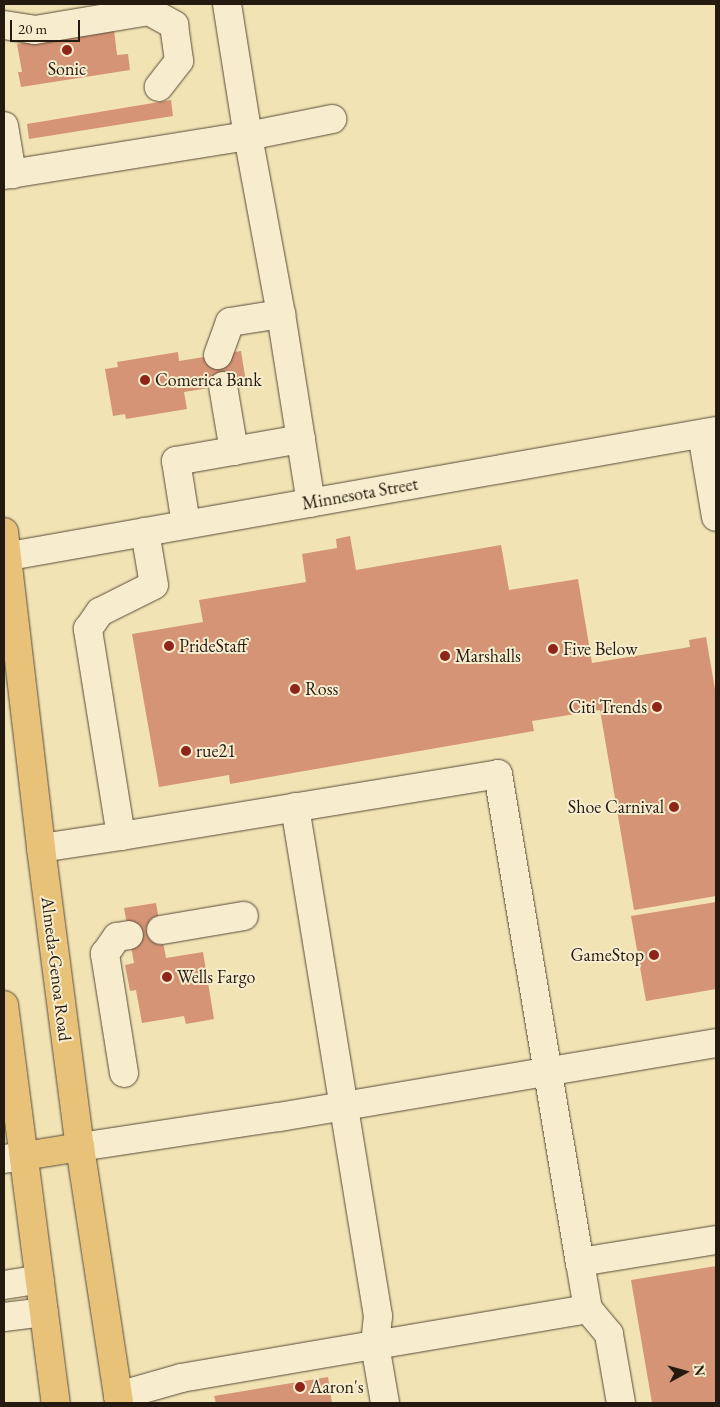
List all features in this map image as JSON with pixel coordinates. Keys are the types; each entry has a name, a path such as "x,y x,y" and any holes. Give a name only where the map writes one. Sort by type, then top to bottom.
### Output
{"main road":[{"name":"Almeda-Genoa Road","path":"5,549 80,1148 119,1400"},
{"path":"4,1004 14,1158 40,1280 56,1403"},
{"path":"14,1158 80,1148"}],"street":[{"path":"226,4 281,314 311,503"},
{"path":"4,25 35,30 149,12 174,25 179,61 160,87"},
{"path":"4,126 8,175 248,136 332,119"},
{"path":"218,355 230,322 281,314"},
{"path":"223,386 234,450"},
{"path":"709,432 716,517"},
{"name":"Minnesota Street","path":"5,549 145,532 709,432"},
{"path":"186,524 176,461 301,439"},
{"path":"121,836 88,629 100,612 154,585 145,532"},
{"path":"41,848 498,774 588,1309 609,1334 621,1403"},
{"path":"295,807 378,1316 375,1345 384,1403"},
{"path":"161,930 244,916"},
{"path":"124,1073 105,954 117,937 129,935"},
{"path":"80,1148 716,1043"},
{"path":"580,1262 716,1240"},
{"path":"4,1285 40,1280"},
{"path":"119,1400 181,1378 588,1309"},
{"path":"4,1318 44,1312"}],"building":[{"path":"114,30 117,55 128,54 130,70 21,87 18,72 22,72 17,44"},
{"path":"171,100 173,116 29,139 27,124"},
{"name":"Comerica Bank","path":"241,351 246,382 184,392 187,409 126,419 125,414 113,416 105,369 118,367 117,362 178,352 179,361"},
{"path":"350,536 356,570 501,545 509,590 578,579 592,663 690,647 689,640 706,637 716,695 716,896 634,910 600,710 532,721 534,731 230,784 229,775 159,787 132,634 203,622 199,600 306,582 302,554 337,548 336,539"},
{"path":"716,902 716,989 646,1001 631,916"},
{"name":"Wells Fargo","path":"156,903 166,958 203,952 214,1019 186,1024 184,1016 142,1023 136,990 130,991 125,965 134,963 124,908"},
{"path":"716,1266 716,1403 652,1403 631,1280"},
{"name":"Aaron's","path":"328,1377 332,1403 216,1403 214,1396"}],"place":[{"name":"Sonic","path":"67,50"},
{"name":"Comerica Bank","path":"145,380"},
{"name":"PrideStaff","path":"169,646"},
{"name":"Five Below","path":"553,649"},
{"name":"Marshalls","path":"445,656"},
{"name":"Ross","path":"295,689"},
{"name":"Citi Trends","path":"657,707"},
{"name":"rue21","path":"186,751"},
{"name":"Shoe Carnival","path":"674,807"},
{"name":"GameStop","path":"654,955"},
{"name":"Wells Fargo","path":"167,977"},
{"name":"Aaron's","path":"300,1387"}]}
